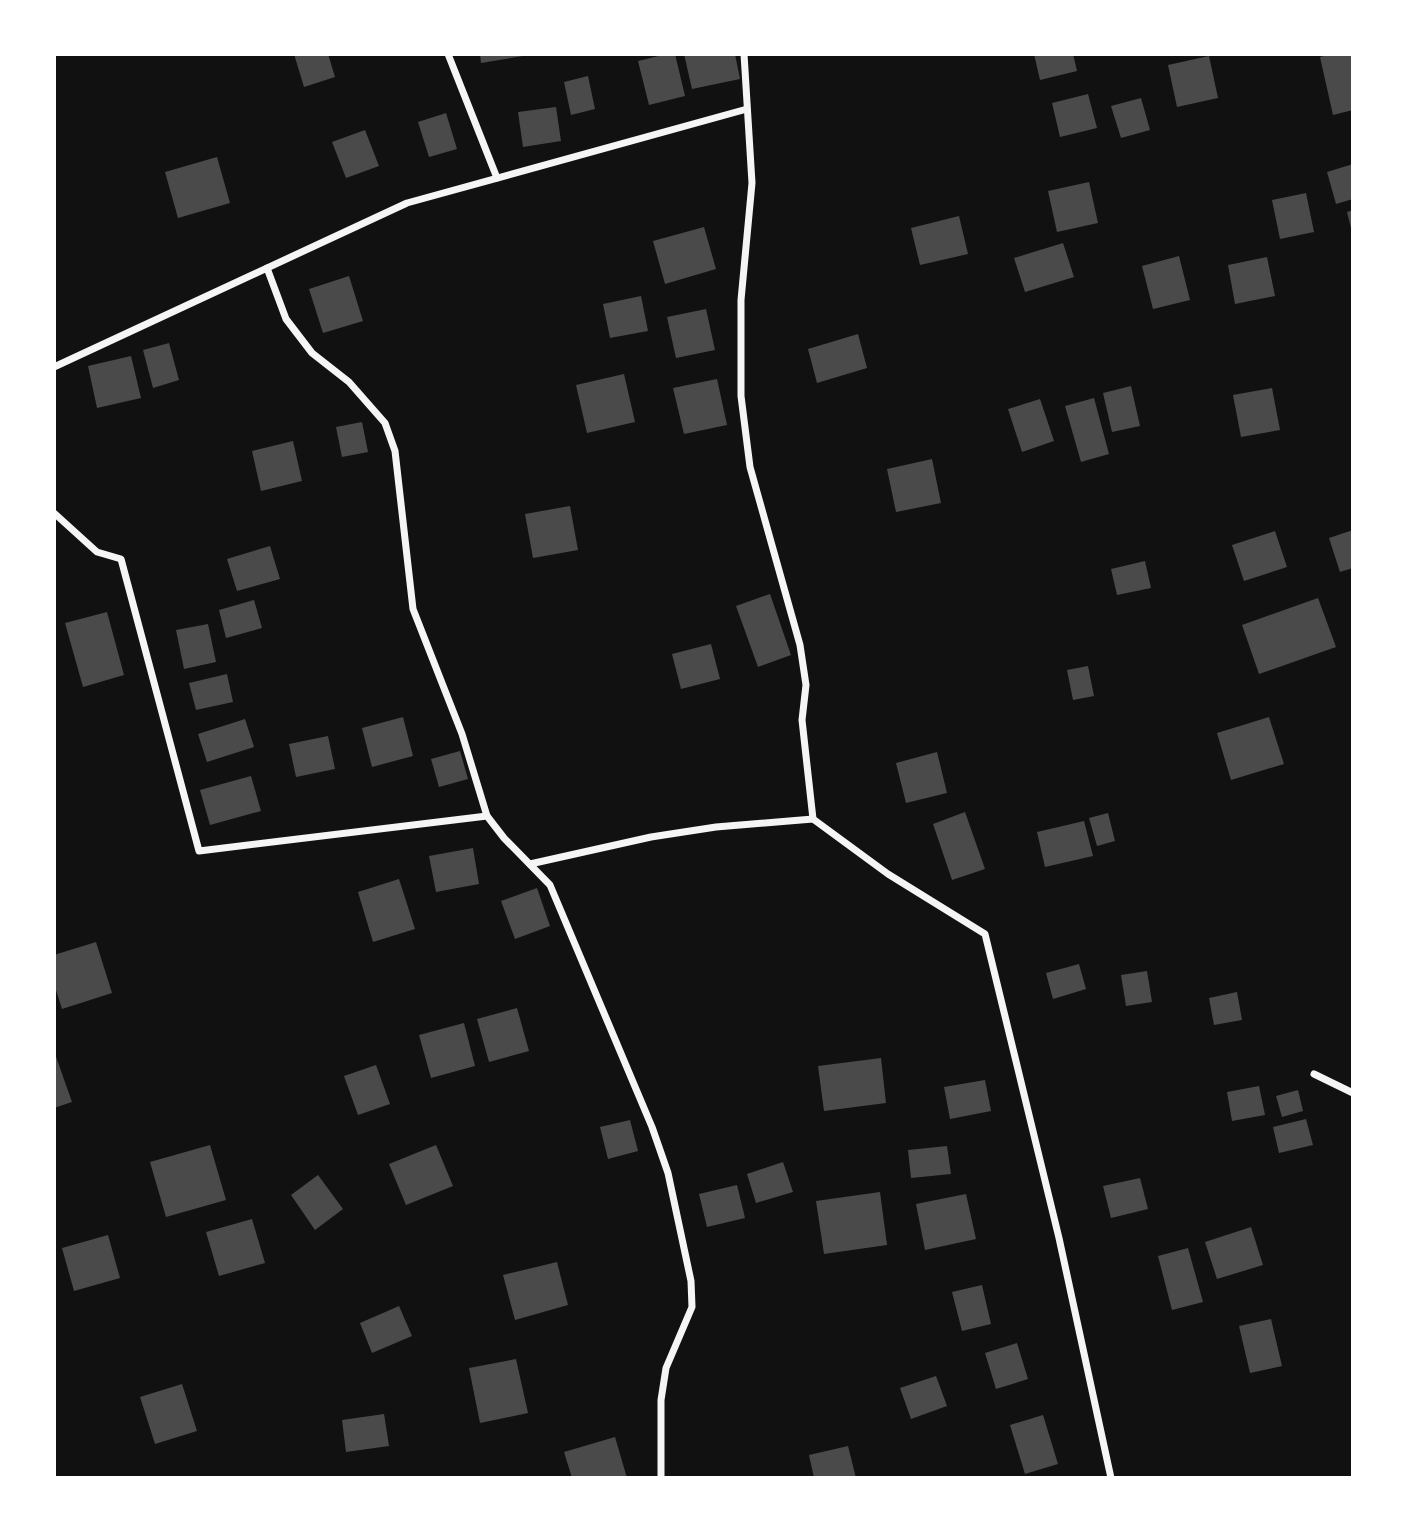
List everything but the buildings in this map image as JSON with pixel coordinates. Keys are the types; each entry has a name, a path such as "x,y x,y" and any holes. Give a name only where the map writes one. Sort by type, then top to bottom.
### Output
{"street":[{"path":"449,54 496,178"},
{"path":"744,54 752,183 741,300 741,396 750,467 800,645 806,685 802,720 813,819"},
{"path":"54,367 407,203 747,109"},
{"path":"267,268 286,319 312,353 361,395 385,424 395,452 413,609 462,734 487,816 504,838 550,885 652,1127 668,1173 691,1281 692,1307 666,1368 660,1412 661,1478"},
{"path":"54,513 97,552 121,559 199,850 487,816"},
{"path":"530,864 651,837 716,827 813,819 888,874 985,934 1059,1238 1111,1478"},
{"path":"1314,1074 1353,1094"}]}
